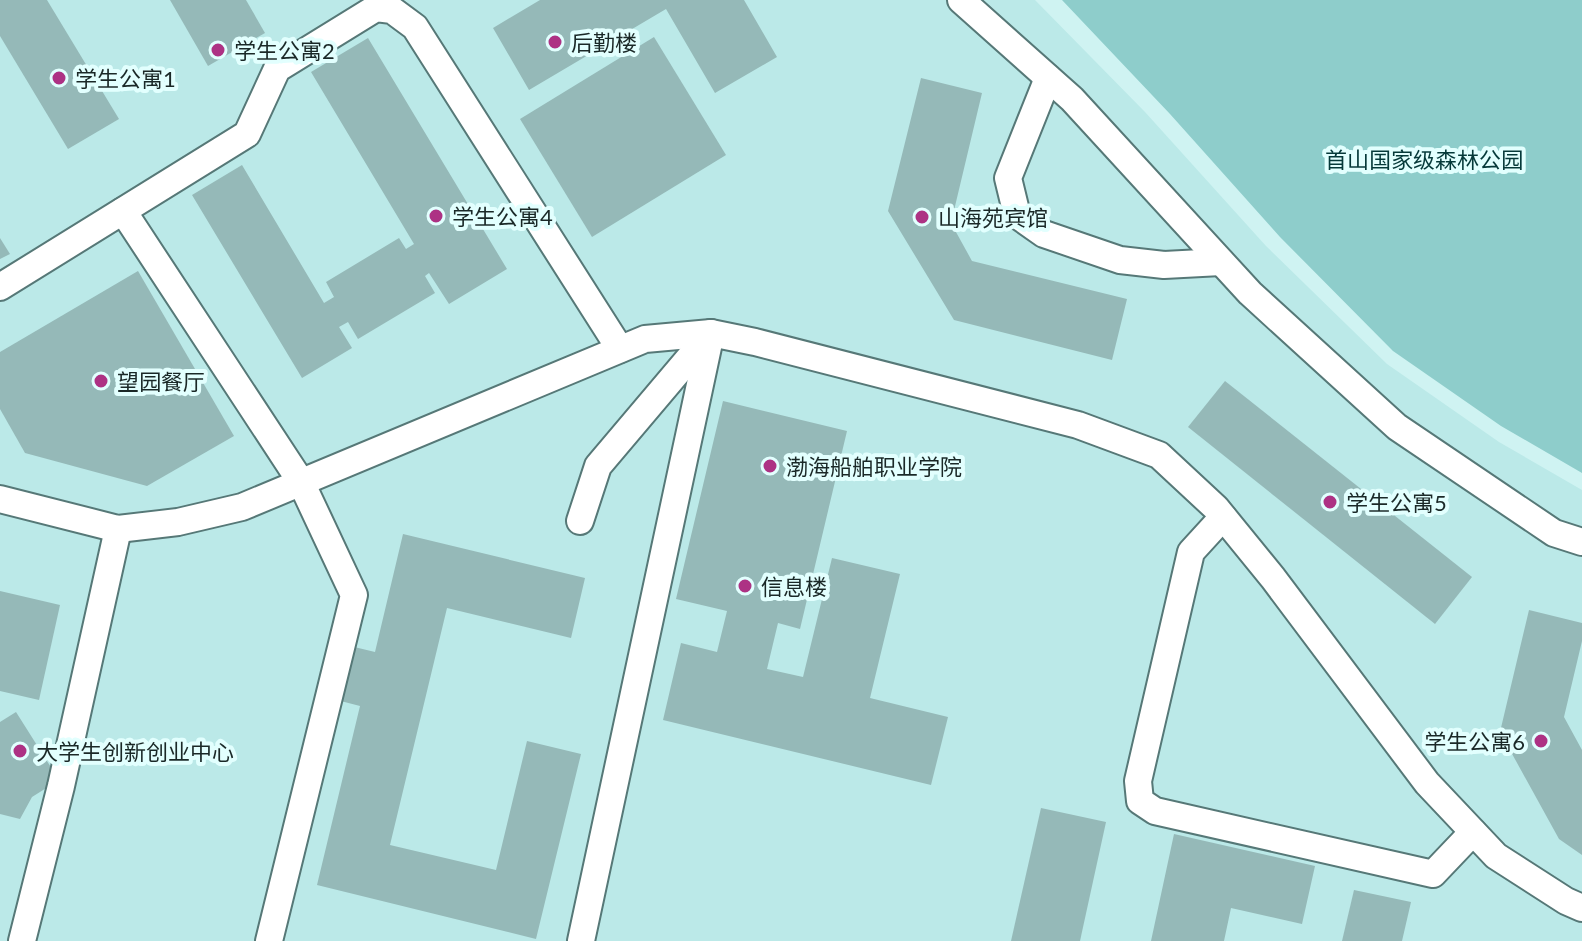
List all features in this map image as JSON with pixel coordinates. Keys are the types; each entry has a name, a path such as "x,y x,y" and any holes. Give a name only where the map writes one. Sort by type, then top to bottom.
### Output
{"street":[{"path":"961,0 1072,99 1250,293 1397,427 1554,533 1582,542"},
{"path":"0,287 247,134 277,69 376,8 392,10 415,27 620,349"},
{"path":"1048,78 1008,178 1017,215 1044,234 1120,260 1164,265 1221,262"},
{"path":"123,211 301,482 354,595 269,941"},
{"path":"580,521 598,466 711,333"},
{"path":"581,941 711,333"},
{"path":"0,499 118,529 178,522 242,507 645,339 711,333 1078,425 1159,455 1223,517 1273,578 1427,783 1496,856 1582,908"},
{"path":"1223,517 1191,552 1138,781 1140,801 1155,811 1433,874 1473,832"},
{"path":"22,941 61,786 118,529"}],"shaded area":[{"name":"渤海船舶职业学院","path":"0,0 1035,0 1145,112 1266,246 1387,364 1499,442 1582,490 1582,941 0,941"}],"green space":[{"name":"首山国家级森林公园","path":"1062,0 1582,0 1582,473 1501,426 1393,351 1280,237"}],"building":[{"name":"学生公寓1","path":"0,0 47,0 119,119 68,149 0,36"},
{"name":"学生公寓2","path":"170,0 246,0 265,33 208,66"},
{"name":"后勤楼","path":"540,0 744,0 777,57 715,93 666,9 529,90 493,28"},
{"path":"654,37 726,155 592,237 520,119"},
{"name":"学生公寓4","path":"368,38 507,269 449,304 429,273 425,276 435,293 358,339 348,322 339,327 352,348 302,378 192,195 242,165 324,303 334,297 326,282 399,238 406,249 414,244 311,72"},
{"name":"山海苑宾馆","path":"921,78 982,93 951,223 972,261 1127,299 1112,360 954,320 888,211"},
{"path":"0,238 10,254 0,259"},
{"name":"望园餐厅","path":"138,271 234,436 147,486 25,453 0,409 0,352"},
{"name":"学生公寓5","path":"1225,381 1472,577 1435,624 1188,427"},
{"name":"信息楼","path":"723,401 847,431 800,629 778,623 767,669 803,677 832,558 900,574 870,698 948,717 931,785 663,720 681,643 717,652 727,611 676,599"},
{"path":"403,534 585,578 571,638 447,608 390,845 496,870 527,741 581,754 536,939 317,885 360,706 333,699 346,645 375,652"},
{"path":"0,591 60,605 39,700 0,691"},
{"name":"学生公寓6","path":"1529,610 1582,623 1582,641 1564,717 1582,750 1582,855 1559,839 1500,732"},
{"name":"大学生创新创业中心","path":"16,712 59,780 32,797 20,819 0,814 0,722"},
{"path":"1041,808 1106,822 1080,941 1011,941"},
{"path":"1174,834 1315,866 1302,924 1231,908 1224,941 1151,941"},
{"path":"1354,890 1411,902 1402,941 1342,941"}],"place":[{"name":"后勤楼","path":"555,42"},
{"name":"学生公寓2","path":"218,50"},
{"name":"学生公寓1","path":"59,78"},
{"name":"学生公寓4","path":"436,216"},
{"name":"山海苑宾馆","path":"922,217"},
{"name":"望园餐厅","path":"101,381"},
{"name":"渤海船舶职业学院","path":"770,466"},
{"name":"学生公寓5","path":"1330,502"},
{"name":"信息楼","path":"745,586"},
{"name":"学生公寓6","path":"1541,741"},
{"name":"大学生创新创业中心","path":"20,751"}]}
